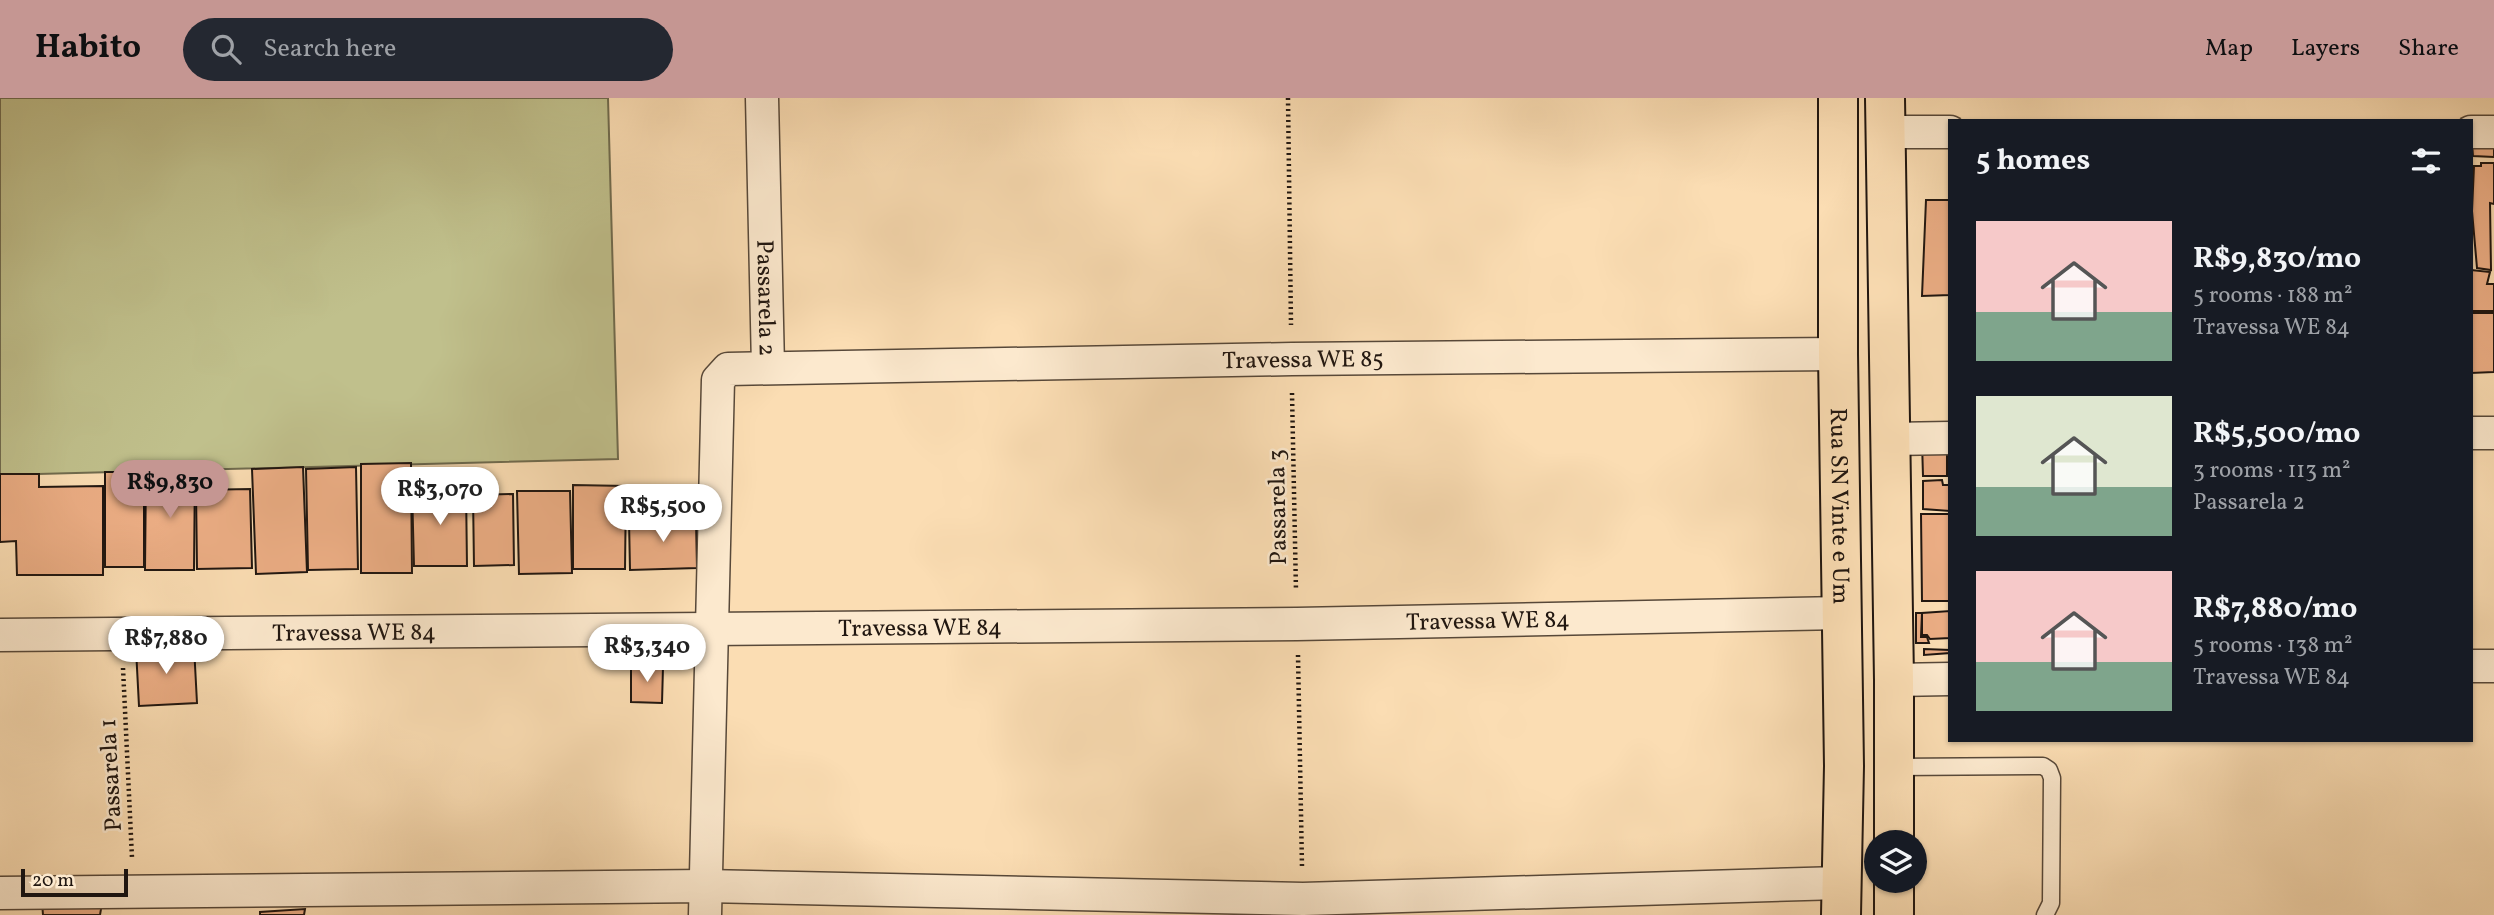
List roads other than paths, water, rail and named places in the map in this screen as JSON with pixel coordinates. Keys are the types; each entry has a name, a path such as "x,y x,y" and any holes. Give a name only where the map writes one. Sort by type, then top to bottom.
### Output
{"main road":[{"name":"Rua SN Vinte e Um","path":"1838,98 1839,483 1844,766 1840,899"},
{"path":"1885,115 1892,482 1894,830"},
{"path":"1839,483 1892,482"},
{"path":"1894,893 1894,915"}],"street":[{"name":"Passarela 2","path":"705,900 718,380 728,369 768,367 762,98"},
{"path":"1885,115 1948,131"},
{"path":"2473,132 2494,132"},
{"name":"Travessa WE 85","path":"768,367 1838,354"},
{"path":"2473,433 2494,432"},
{"path":"1891,439 1948,438"},
{"name":"Travessa WE 84","path":"0,635 1297,624 1842,612"},
{"path":"2473,666 2494,666"},
{"path":"1894,680 1948,679"},
{"path":"0,892 705,900 1840,899"}],"lane":[{"path":"1894,767 2043,766 2049,770 2052,778 2051,903 2045,915"}]}
